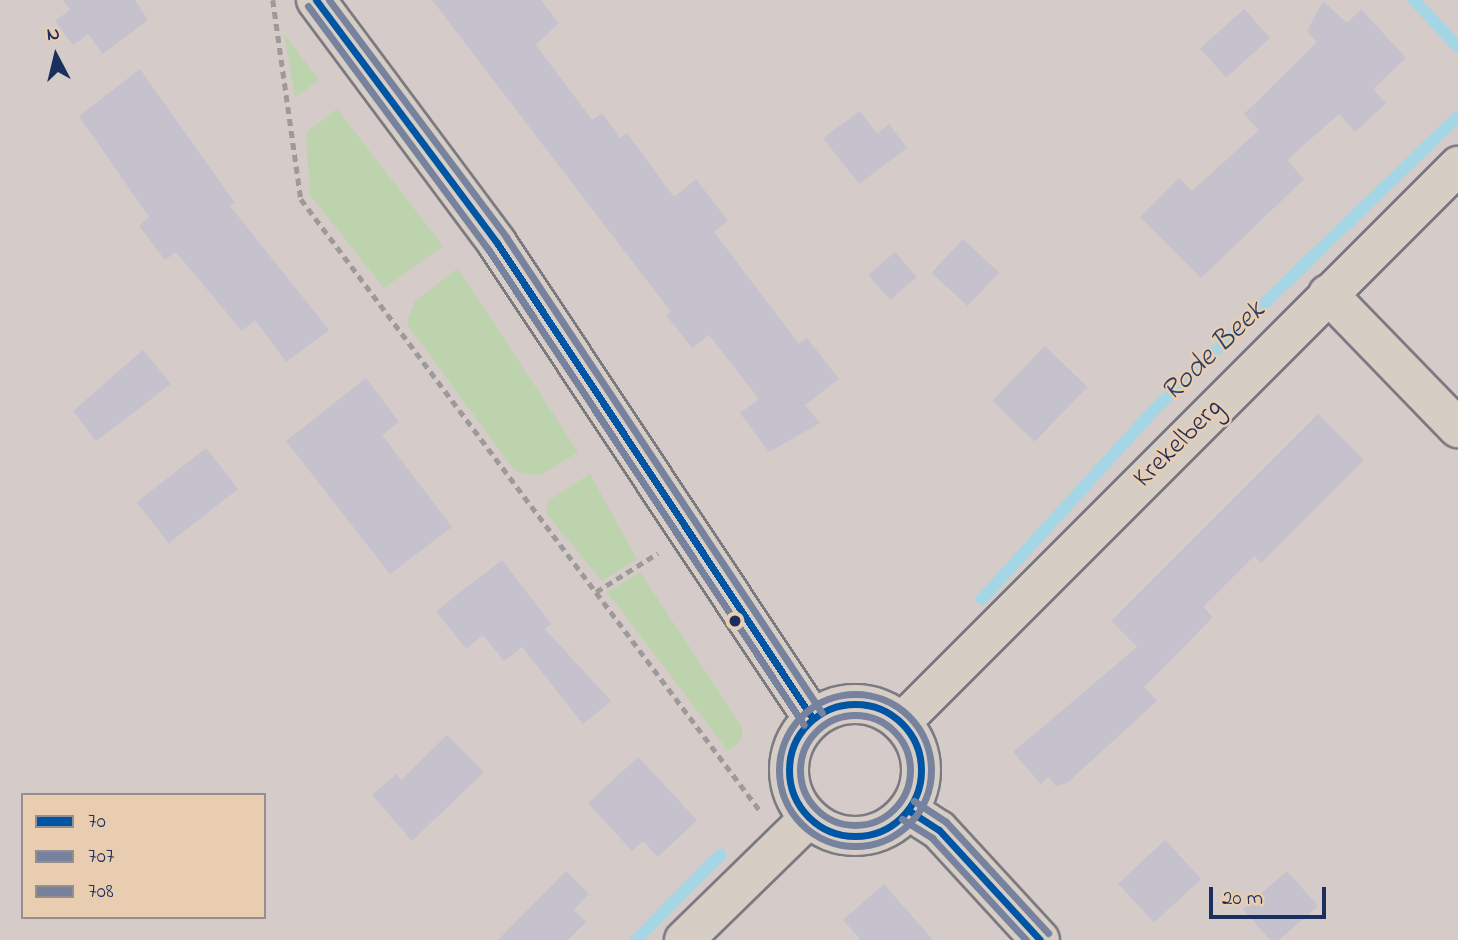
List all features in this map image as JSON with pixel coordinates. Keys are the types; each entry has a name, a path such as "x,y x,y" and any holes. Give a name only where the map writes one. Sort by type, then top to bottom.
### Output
{"street":[{"path":"316,0 497,243 813,719"},
{"name":"Krekelberg","path":"901,723 1458,166"},
{"path":"1328,294 1458,428"},
{"path":"684,940 798,832 824,829 860,836 895,823 908,810 921,765 901,723 858,704 813,719 796,740 789,768 798,832"},
{"path":"908,810 939,830 1040,940"}],"path":[{"path":"273,0 302,199 596,592 798,832"},
{"path":"596,592 690,532"}],"green space":[{"path":"284,34 319,80 295,97"},
{"path":"337,109 443,246 384,288 310,195 306,133"},
{"path":"458,268 578,452 540,476 515,471 407,324 414,302"},
{"path":"590,474 637,559 602,581 546,513 548,501"},
{"path":"640,572 742,727 742,739 728,751 607,592"}],"building":[{"path":"63,0 135,0 148,20 103,54 88,34 73,45 55,21 70,10"},
{"path":"432,0 541,0 559,23 536,45 592,120 602,113 620,138 627,133 674,197 696,179 728,221 714,232 799,344 807,338 839,379 805,405 820,423 769,452 740,413 759,399 709,335 692,348 666,315 671,312"},
{"path":"1323,1 1347,23 1361,9 1406,58 1373,89 1386,103 1355,132 1339,114 1287,160 1304,179 1201,278 1140,217 1179,178 1192,191 1259,130 1244,114 1317,42 1307,31"},
{"path":"1244,9 1270,38 1226,77 1200,48"},
{"path":"140,69 235,203 230,206 329,330 286,362 255,320 242,331 176,252 165,260 139,226 149,217 79,116"},
{"path":"860,111 877,134 889,124 907,148 859,184 823,138"},
{"path":"963,239 999,272 967,306 932,273"},
{"path":"895,252 917,277 890,300 869,275"},
{"path":"1045,346 1087,387 1035,442 992,401"},
{"path":"143,350 171,384 96,441 73,411"},
{"path":"366,378 399,422 382,435 452,527 390,574 286,441"},
{"path":"1318,414 1364,460 1261,563 1254,556 1203,607 1213,617 1144,687 1157,701 1067,783 1056,786 1048,777 1041,784 1013,752 1137,647 1111,621"},
{"path":"206,448 238,489 169,543 137,502"},
{"path":"502,560 551,624 545,629 611,701 583,724 522,647 504,661 483,635 466,649 436,611"},
{"path":"447,735 484,772 412,841 372,795 396,774 401,780"},
{"path":"638,757 697,820 658,857 643,841 632,851 588,803"},
{"path":"1165,840 1201,879 1154,922 1118,884"},
{"path":"566,871 589,894 574,910 586,922 568,940 498,940"},
{"path":"1287,871 1318,906 1279,940 1270,940 1243,909"},
{"path":"884,884 933,940 861,940 843,920"}],"waterway":[{"name":"Rode Beek","path":"1414,0 1458,47"},
{"name":"Rode Beek","path":"982,599 1154,410 1458,116"},
{"name":"Rode Beek","path":"636,940 720,855"}],"transit line":[{"name":"70","path":"316,0 497,243 813,719"},
{"name":"708","path":"329,0 506,237 822,713"},
{"name":"707","path":"308,6 488,249 804,725"},
{"name":"707","path":"855,694 884,699 909,716 926,741 931,770 926,799 909,824 884,841 855,846 826,841 801,824 784,799 779,770 784,741 801,716 826,699 855,694"},
{"name":"70","path":"855,704 880,709 902,723 916,745 921,770 916,795 902,817 880,831 855,836 830,831 808,817 794,795 789,770 794,745 808,723 830,709 855,704"},
{"name":"708","path":"855,715 876,719 894,731 906,749 910,770 906,791 894,809 876,821 855,825 834,821 816,809 804,791 800,770 804,749 816,731 834,719 855,715"},
{"name":"708","path":"914,801 946,822 1048,933"},
{"name":"70","path":"908,810 939,830 1040,940"},
{"name":"707","path":"902,819 932,838 1026,940"}]}
